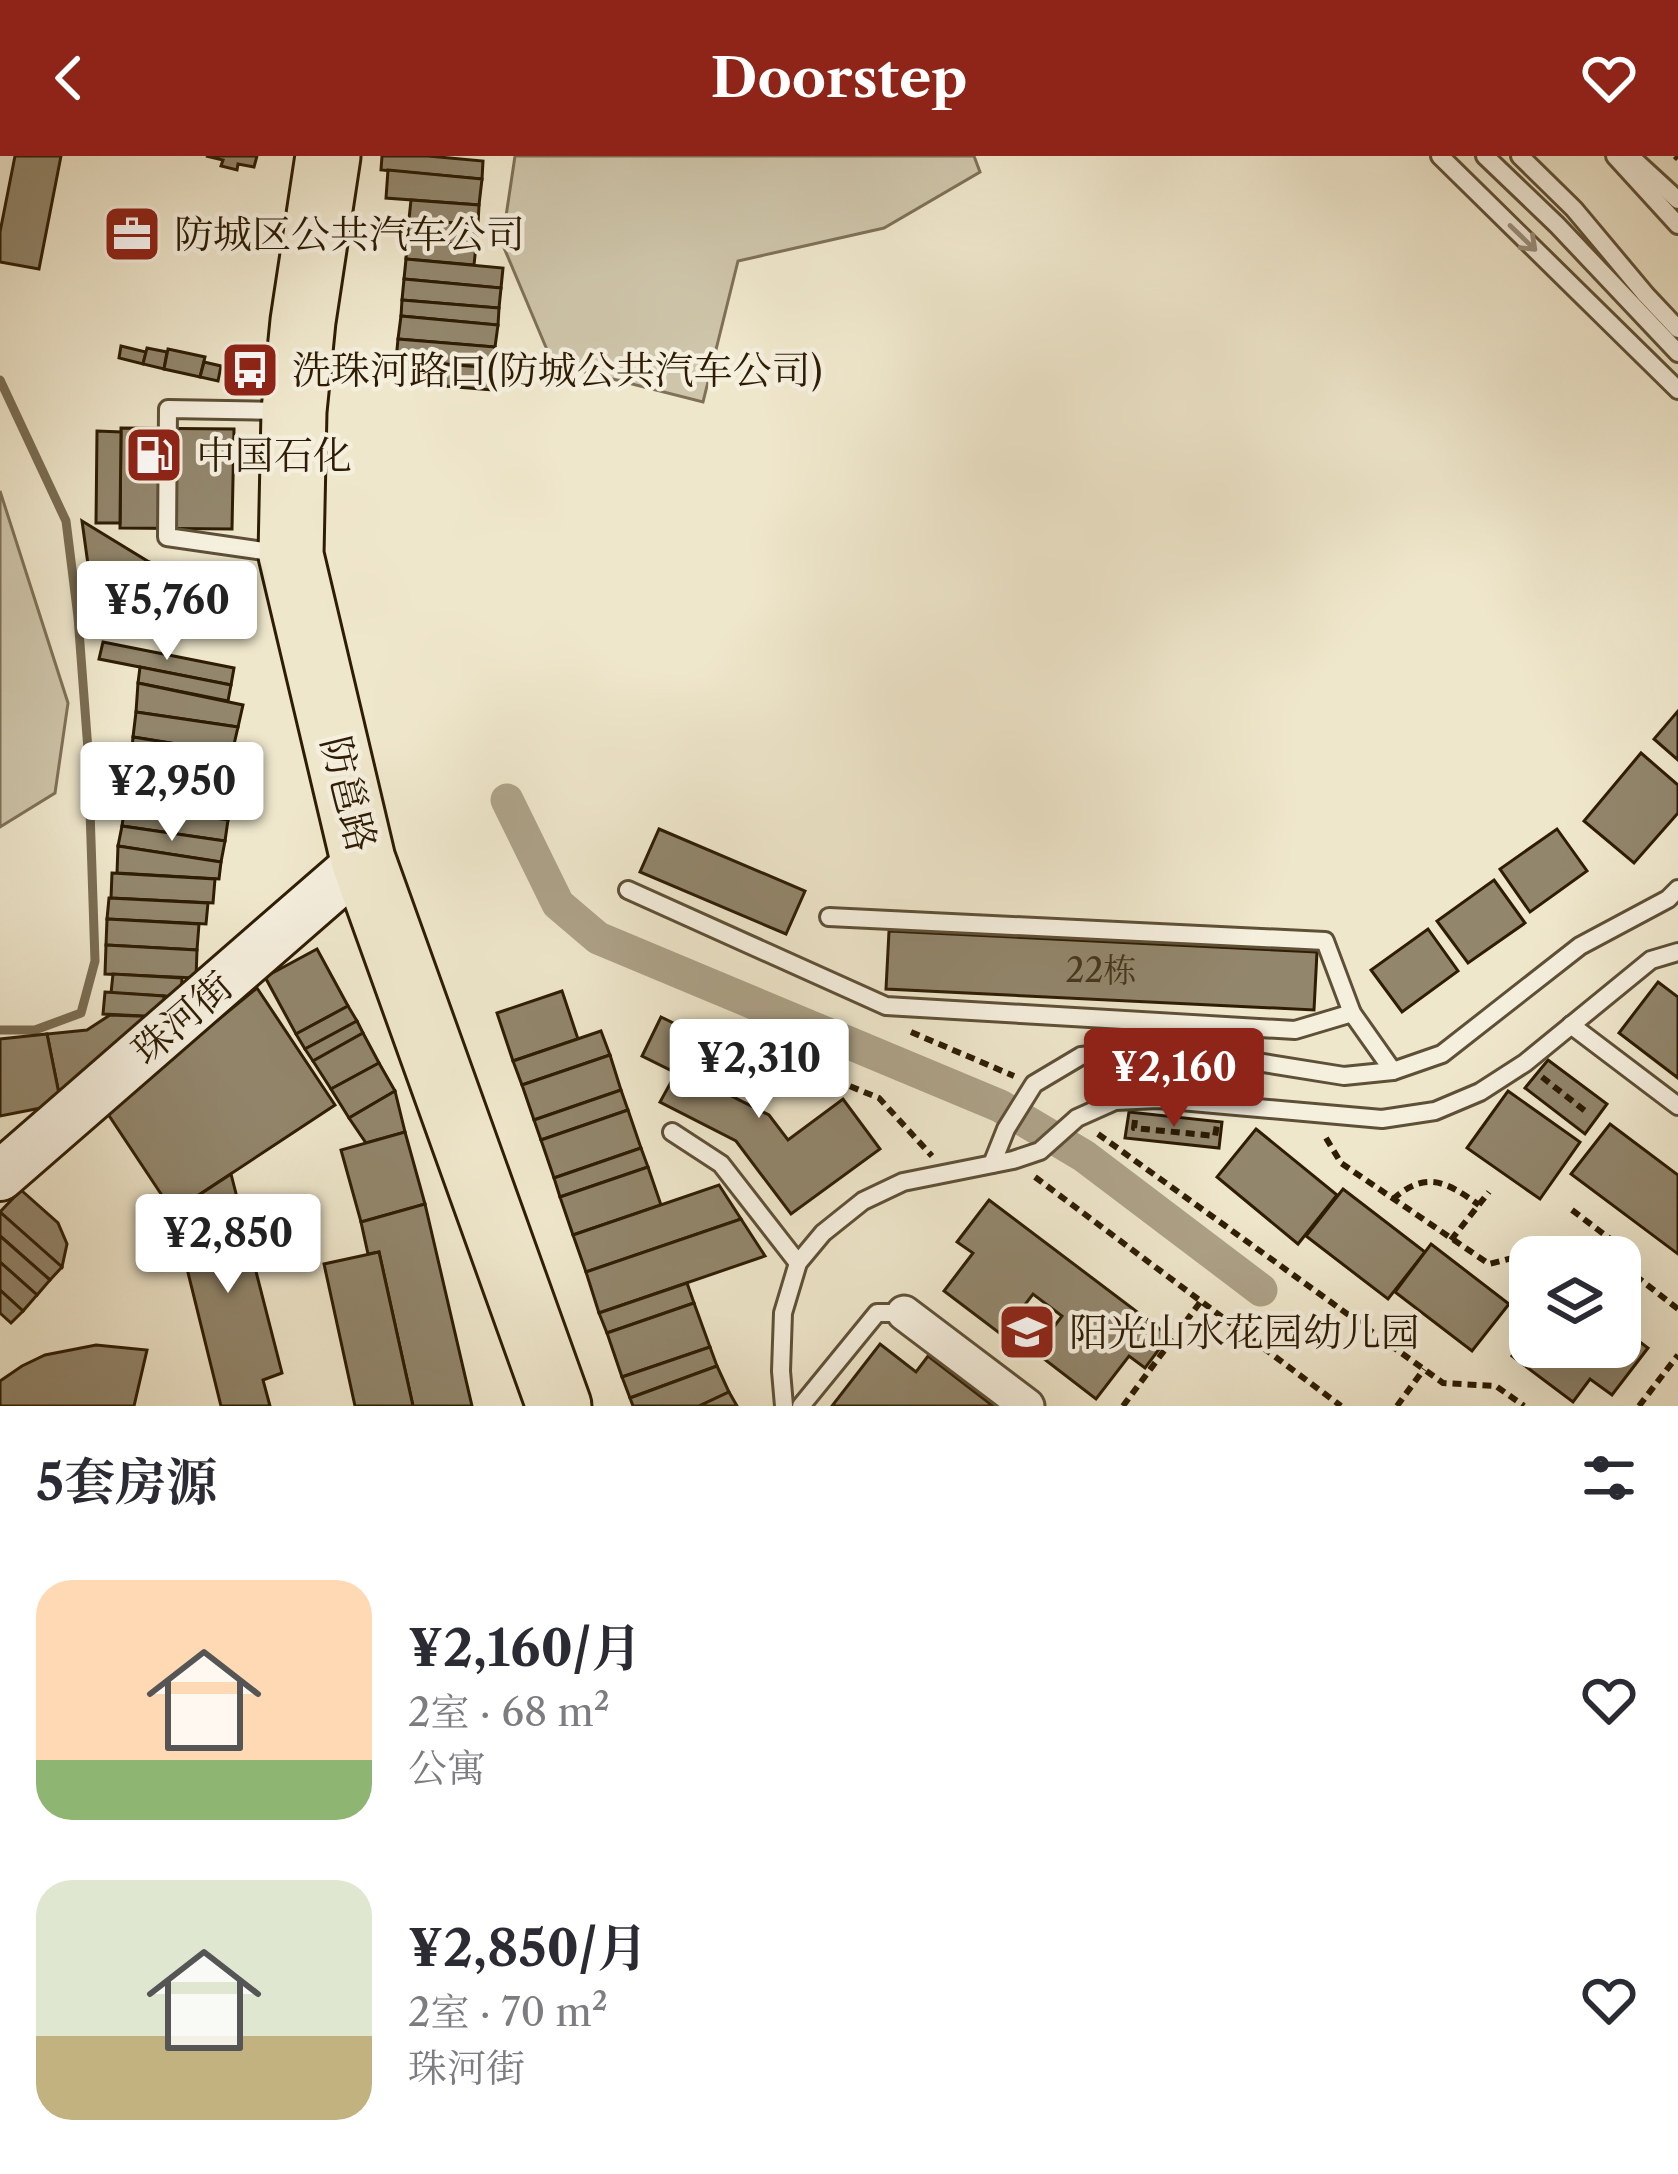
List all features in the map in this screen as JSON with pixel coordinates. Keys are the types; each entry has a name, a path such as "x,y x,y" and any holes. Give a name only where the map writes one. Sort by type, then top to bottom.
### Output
{"highway":[{"name":"防邕路","path":"328,156 294,411 292,555 364,860 559,1406"}],"street":[{"name":"珠河街","path":"0,1176 364,860"},
{"path":"904,1312 1027,1406"}],"lane":[{"path":"1440,156 1678,390"},
{"path":"1485,156 1678,353"},
{"path":"1520,156 1574,209 1678,329"},
{"path":"1615,156 1678,224"},
{"path":"1630,156 1678,200"},
{"path":"292,555 167,538 168,409 294,411"},
{"path":"992,1164 1006,1129 1034,1084 1081,1056 1163,1047 1344,1076 1393,1071 1442,1054 1580,946 1668,899 1678,889"},
{"path":"628,890 886,1006 1294,1030 1352,1013"},
{"path":"829,917 1324,941 1352,1013 1393,1071"},
{"path":"784,1406 783,1313 798,1263 823,1233 863,1201 904,1182 1040,1151 1077,1118 1115,1101 1382,1119 1436,1111 1480,1092 1525,1063 1651,960 1678,952"},
{"path":"1570,1025 1678,1106"},
{"path":"672,1132 721,1165 798,1263"},
{"path":"801,1406 877,1313 904,1312"}],"path":[{"path":"886,1006 902,1028 1034,1084"},
{"path":"711,1030 879,1098 947,1172"},
{"path":"1525,1063 1589,1114"},
{"path":"1312,1114 1341,1162 1489,1264 1509,1259"},
{"path":"1077,1118 1443,1382 1496,1386 1524,1406"},
{"path":"1012,1160 1340,1406"},
{"path":"1394,1199 1408,1186 1427,1181 1450,1185 1479,1205"},
{"path":"1451,1240 1489,1192"},
{"path":"1572,1210 1606,1236"},
{"path":"1641,1280 1678,1309"},
{"path":"1123,1406 1201,1301"},
{"path":"1639,1406 1678,1355"},
{"path":"1397,1406 1424,1369"}],"shaded area":[{"path":"515,156 974,156 980,172 884,228 738,261 703,402 553,364 502,243"},
{"path":"0,491 68,703 55,793 0,827"}],"building":[{"path":"15,156 61,156 39,269 0,262 0,232"},
{"path":"206,156 257,156 254,167 238,164 237,170"},
{"path":"382,156 483,161 482,179 381,170"},
{"path":"388,170 482,179 479,205 386,198"},
{"path":"411,200 479,205 478,225 409,219"},
{"path":"409,219 478,225 476,246 407,240"},
{"path":"407,240 476,246 474,265 406,259"},
{"path":"406,259 503,268 501,288 404,279"},
{"path":"404,279 501,288 499,308 402,300"},
{"path":"402,300 499,308 498,325 401,316"},
{"path":"401,316 498,325 495,347 398,339"},
{"path":"398,339 495,347 493,368 396,360"},
{"path":"121,346 146,352 143,364 119,358"},
{"path":"147,348 167,352 164,369 143,364"},
{"path":"168,349 205,357 200,377 164,369"},
{"path":"396,360 493,368 492,390 395,382"},
{"path":"204,362 221,366 218,381 200,377"},
{"path":"121,428 234,429 232,529 120,528"},
{"path":"97,431 121,432 120,523 96,523"},
{"path":"82,521 149,562 131,630 94,608"},
{"path":"149,562 236,585 230,624 138,602"},
{"path":"103,642 234,668 231,685 99,659"},
{"path":"140,667 231,685 228,701 138,683"},
{"path":"138,683 243,705 238,727 136,712"},
{"path":"1678,711 1678,760 1654,739"},
{"path":"136,712 238,727 232,753 133,737"},
{"path":"133,737 232,753 227,775 131,760"},
{"path":"1641,753 1678,785 1678,813 1634,863 1584,821"},
{"path":"131,760 227,775 224,797 128,783"},
{"path":"128,783 231,798 228,820 125,804"},
{"path":"125,804 228,820 225,841 122,826"},
{"path":"122,826 225,841 221,862 118,846"},
{"path":"659,829 805,891 786,934 640,872"},
{"path":"1557,829 1587,871 1530,912 1500,869"},
{"path":"118,846 221,862 219,879 117,873"},
{"path":"112,873 215,879 213,903 111,898"},
{"path":"1494,880 1525,923 1468,963 1437,921"},
{"path":"109,898 208,903 206,924 107,919"},
{"path":"107,919 199,924 197,950 106,945"},
{"path":"1428,929 1458,971 1402,1012 1371,970"},
{"path":"889,931 1317,952 1314,1010 886,989"},
{"path":"106,945 197,950 196,978 105,974"},
{"path":"317,949 348,1006 296,1034 265,977"},
{"path":"113,974 182,978 181,997 111,993"},
{"path":"1658,982 1678,997 1678,1078 1619,1033"},
{"path":"257,988 335,1105 173,1212 106,1111"},
{"path":"562,991 578,1039 513,1061 497,1013"},
{"path":"105,992 164,996 163,1017 103,1014"},
{"path":"348,1006 357,1021 305,1049 296,1034"},
{"path":"110,1015 163,1017 61,1104 47,1034 87,1030"},
{"path":"661,1017 726,1049 708,1084 769,1115 788,1140 843,1099 880,1149 791,1214 736,1141 660,1102 676,1073 642,1056"},
{"path":"357,1021 363,1033 313,1061 305,1049"},
{"path":"601,1031 610,1055 522,1085 513,1061"},
{"path":"363,1033 379,1063 331,1089 313,1061"},
{"path":"47,1034 61,1104 0,1116 0,1039"},
{"path":"610,1055 621,1090 534,1120 522,1085"},
{"path":"1548,1060 1607,1104 1585,1134 1525,1088"},
{"path":"379,1063 395,1091 349,1118 331,1089"},
{"path":"621,1090 628,1110 541,1140 534,1120"},
{"path":"395,1091 405,1132 366,1143 349,1118"},
{"path":"1508,1091 1580,1142 1540,1199 1467,1148"},
{"path":"628,1110 641,1148 554,1178 541,1140"},
{"path":"1129,1112 1222,1122 1219,1148 1125,1138"},
{"path":"1610,1124 1678,1175 1678,1254 1571,1174"},
{"path":"1256,1129 1337,1195 1298,1244 1217,1177"},
{"path":"405,1132 425,1204 361,1222 341,1150"},
{"path":"641,1148 648,1167 560,1197 554,1178"},
{"path":"648,1167 661,1205 573,1235 560,1197"},
{"path":"231,1174 282,1373 263,1380 270,1406 221,1406 173,1212"},
{"path":"719,1185 741,1219 586,1272 573,1235"},
{"path":"1343,1189 1425,1252 1388,1299 1306,1236"},
{"path":"21,1190 58,1223 67,1244 62,1267 0,1212"},
{"path":"989,1200 1169,1336 1145,1368 1129,1356 1096,1399 1035,1352 1062,1316 1033,1294 1002,1335 944,1291 973,1253 957,1242"},
{"path":"425,1204 472,1406 413,1406 379,1252 368,1254 361,1222"},
{"path":"0,1212 62,1267 50,1280 0,1236"},
{"path":"741,1219 765,1256 599,1313 586,1272"},
{"path":"0,1236 50,1280 37,1295 0,1262"},
{"path":"1431,1244 1509,1304 1472,1351 1395,1292"},
{"path":"379,1252 413,1406 355,1406 324,1264"},
{"path":"0,1262 37,1295 23,1311 0,1290"},
{"path":"687,1283 694,1303 607,1333 599,1313"},
{"path":"0,1290 23,1311 11,1323 0,1313"},
{"path":"694,1303 710,1347 622,1377 607,1333"},
{"path":"880,1344 916,1372 928,1356 993,1406 832,1406"},
{"path":"96,1345 147,1350 134,1406 0,1406 0,1381 22,1366 45,1355"},
{"path":"710,1347 717,1366 630,1398 622,1377"},
{"path":"717,1366 729,1392 699,1406 633,1406 630,1398"},
{"path":"1528,1368 1633,1368 1612,1395 1590,1379 1573,1402"},
{"path":"729,1392 737,1406 699,1406"}],"waterway":[{"path":"0,380 66,521 88,750 95,961 81,1013 35,1030 0,1030"},
{"path":"507,800 558,904 598,938 1000,1106 1084,1156 1261,1290"}],"place":[{"name":"防城区公共汽车公司","path":"132,234"},
{"name":"洗珠河路口(防城公共汽车公司)","path":"250,370"},
{"name":"中国石化","path":"154,455"},
{"name":"阳光山水花园幼儿园","path":"1027,1332"}]}
